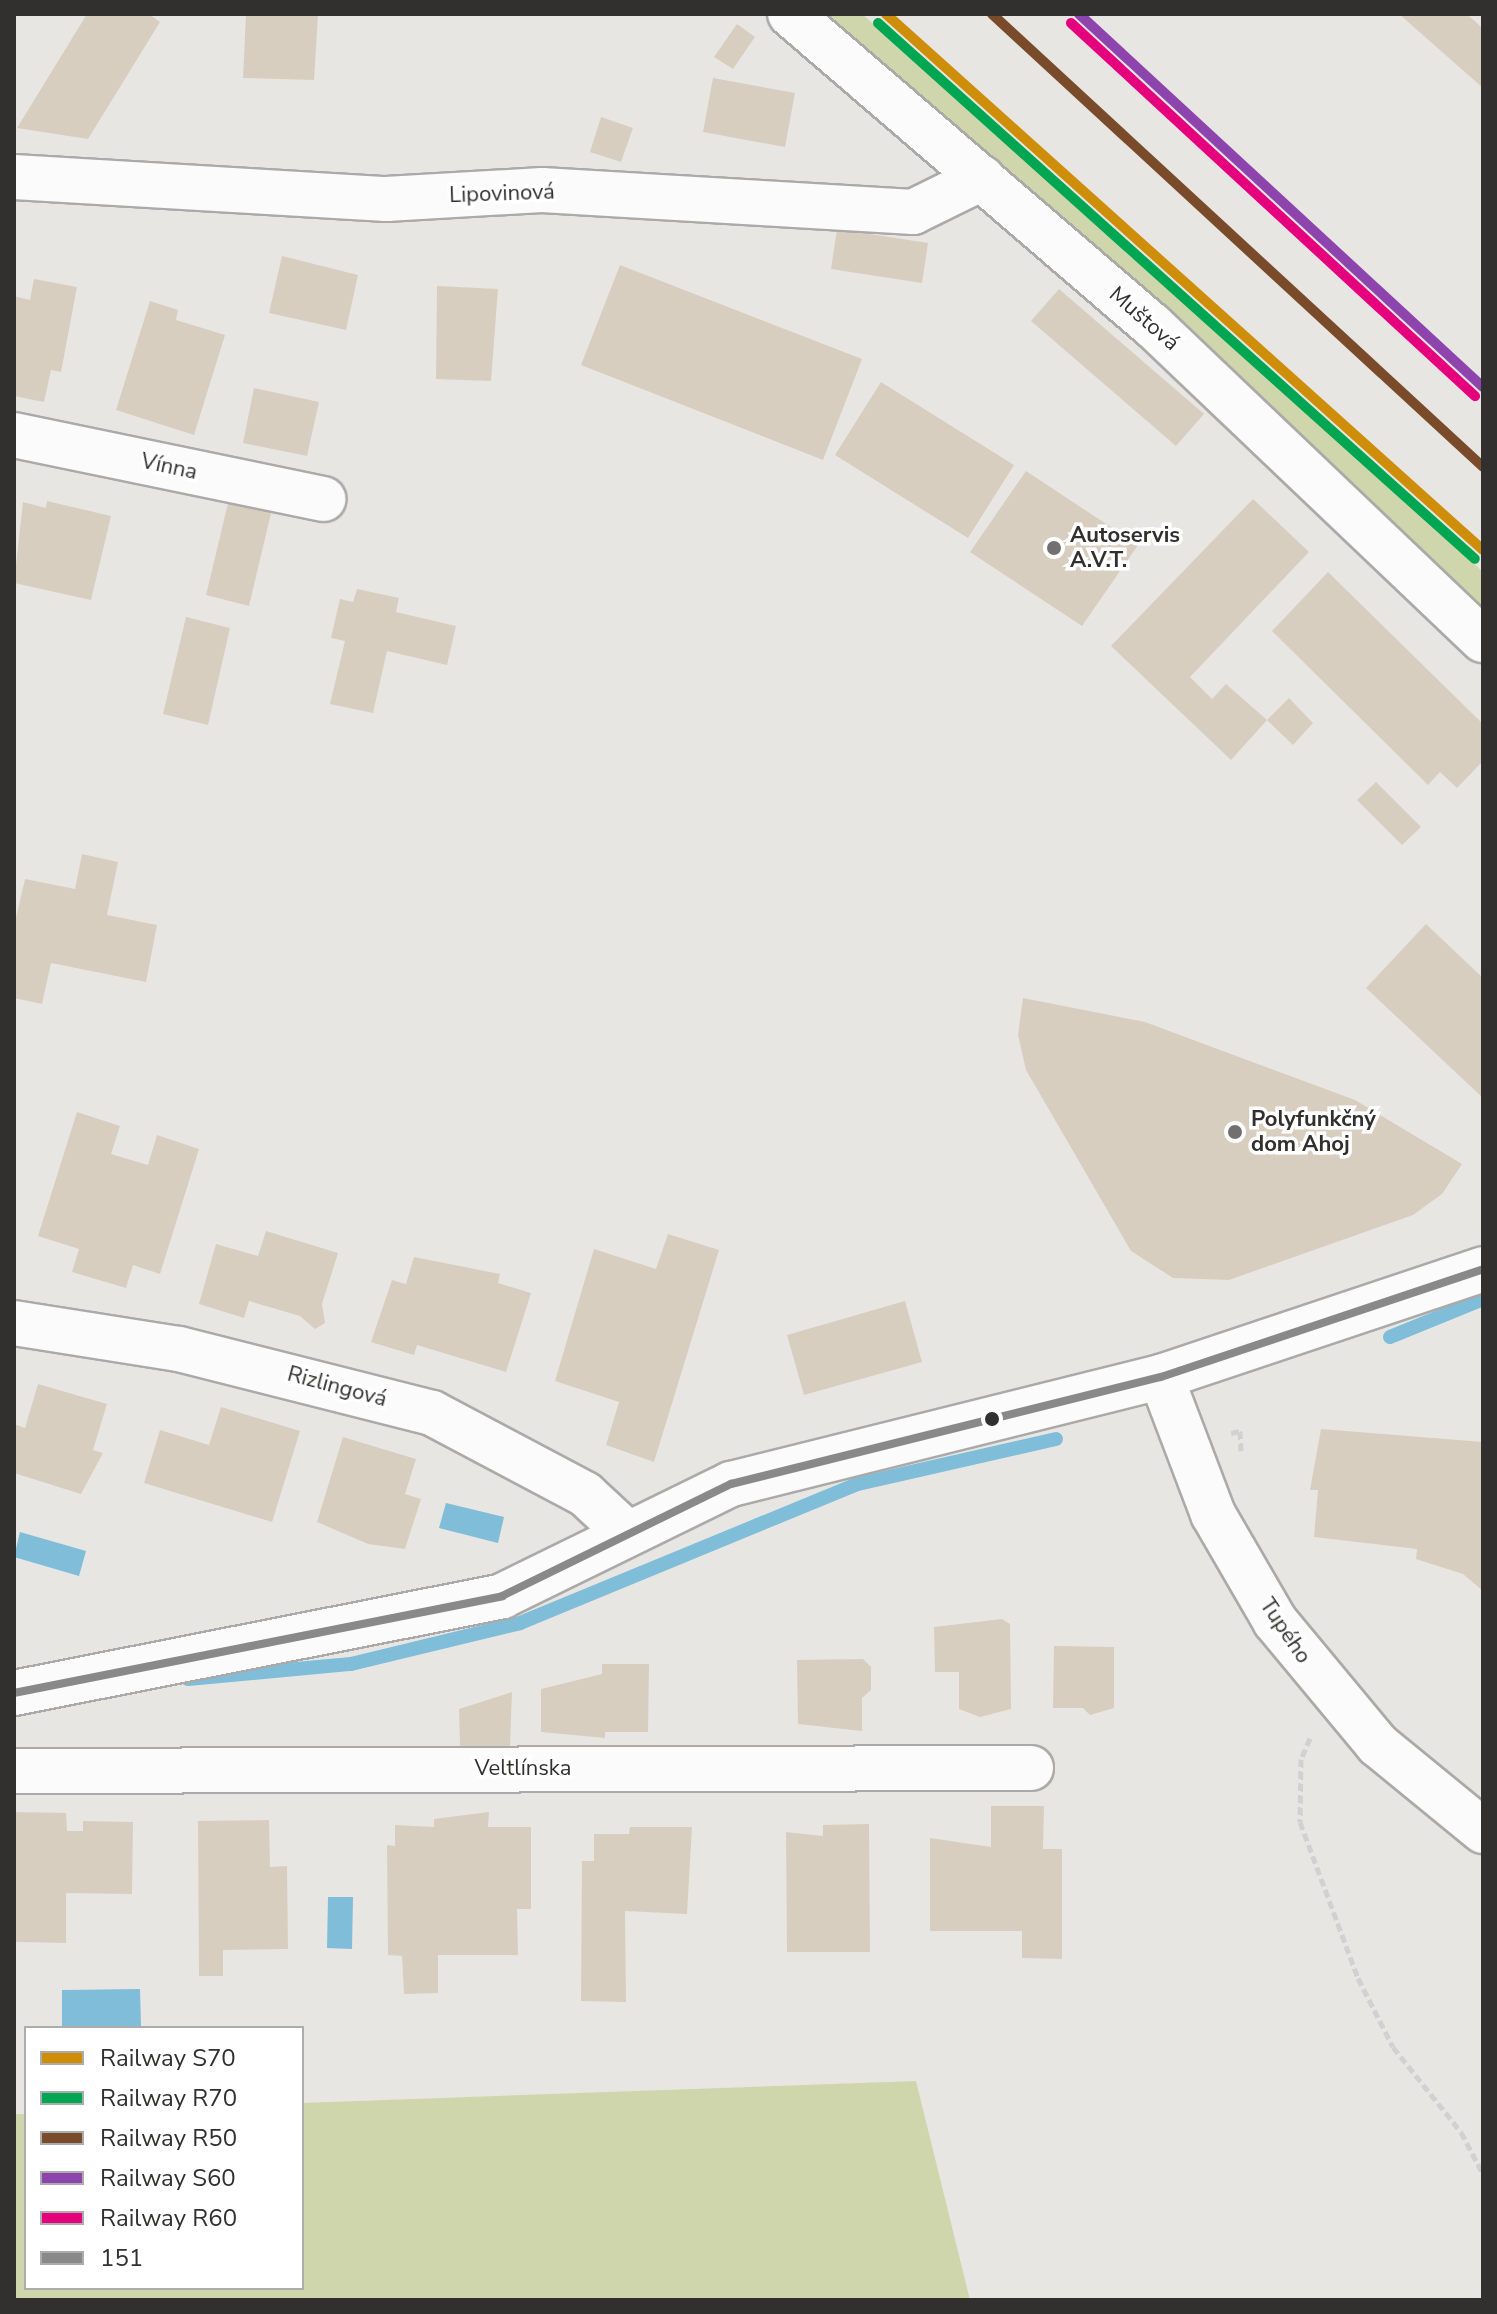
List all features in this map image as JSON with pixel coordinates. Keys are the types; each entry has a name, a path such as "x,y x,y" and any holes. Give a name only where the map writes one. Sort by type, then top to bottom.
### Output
{"street":[{"name":"Muštová","path":"790,14 1279,439 1483,640"},
{"name":"Lipovinová","path":"14,177 386,199 542,190 913,212 982,178"},
{"name":"Vínna","path":"14,435 323,499"},
{"path":"14,1693 63,1677 502,1596 557,1575 627,1533 731,1484 837,1452 1161,1377 1483,1269"},
{"name":"Rizlingová","path":"14,1323 179,1349 432,1413 585,1494 627,1533"},
{"name":"Tupého","path":"1161,1377 1185,1443 1229,1541 1329,1693 1378,1745 1483,1831"},
{"path":"14,1666 63,1677"},
{"name":"Veltlínska","path":"14,1771 1031,1768"}],"path":[{"path":"1185,1443 1240,1431 1241,1458"},
{"path":"1310,1725 1301,1759 1300,1822 1358,1978 1393,2047 1461,2132 1483,2174"}],"green space":[{"path":"810,14 862,14 1128,248 1483,572 1483,615"},
{"path":"916,2081 970,2300 14,2300 14,2114 24,2114 24,2290 304,2290 304,2103"}],"water":[{"path":"446,1503 504,1517 498,1543 439,1528"},
{"path":"20,1532 86,1551 79,1576 14,1557"},
{"path":"328,1897 353,1897 352,1949 327,1948"},
{"path":"140,1989 141,2026 62,2026 62,1990"}],"building":[{"path":"87,14 149,14 160,22 88,139 17,128"},
{"path":"246,14 318,15 314,80 243,78"},
{"path":"1399,14 1466,14 1475,21 1483,29 1483,88"},
{"path":"737,24 755,37 733,69 714,57"},
{"path":"713,78 795,93 785,147 703,132"},
{"path":"601,117 633,128 621,162 590,152"},
{"path":"837,229 928,243 922,283 831,269"},
{"path":"282,256 358,275 346,330 269,313"},
{"path":"620,265 862,359 823,460 581,365"},
{"path":"34,279 77,287 61,372 51,370 44,402 14,396 14,296 30,300"},
{"path":"437,286 498,289 491,381 436,379"},
{"path":"1059,289 1204,414 1176,446 1031,321"},
{"path":"150,301 178,310 176,320 225,335 194,435 116,410"},
{"path":"881,382 1014,465 968,538 835,455"},
{"path":"254,388 319,402 307,456 243,443"},
{"name":"Autoservis A.V.T.","path":"1026,471 1138,545 1082,626 970,552"},
{"path":"229,499 272,509 249,606 206,595"},
{"path":"1253,499 1309,552 1190,677 1212,699 1226,684 1267,720 1231,760 1111,646"},
{"path":"47,501 111,516 91,600 14,583 23,502 46,508"},
{"path":"1328,572 1483,724 1483,761 1457,788 1440,772 1428,785 1272,631"},
{"path":"357,589 399,598 396,612 456,626 447,665 387,651 373,713 330,704 345,641 331,638 340,599 353,602"},
{"path":"186,617 230,628 208,725 163,714"},
{"path":"1289,698 1313,723 1293,745 1267,720"},
{"path":"1376,782 1421,827 1402,845 1357,800"},
{"path":"82,854 118,862 107,915 157,925 146,982 51,963 42,1004 14,998 14,926 25,879 75,889"},
{"path":"1426,924 1483,978 1483,1098 1366,988"},
{"name":"Polyfunkčný dom Ahoj","path":"1023,998 1145,1022 1355,1100 1462,1164 1442,1194 1413,1215 1229,1280 1173,1278 1131,1251 1026,1070 1018,1035"},
{"path":"77,1112 120,1126 111,1154 148,1165 157,1135 199,1149 160,1274 133,1265 126,1288 72,1272 79,1249 38,1236"},
{"path":"266,1231 338,1253 322,1304 325,1323 315,1329 300,1316 249,1301 244,1318 199,1304 216,1244 258,1256"},
{"path":"668,1234 719,1250 654,1462 606,1445 619,1402 555,1381 594,1249 656,1269"},
{"path":"414,1257 500,1274 498,1283 531,1293 506,1372 417,1345 414,1355 371,1342 392,1280 406,1284"},
{"path":"905,1301 922,1362 804,1395 787,1335"},
{"path":"38,1384 107,1404 93,1450 103,1453 81,1494 14,1473 14,1424 25,1428"},
{"path":"221,1407 300,1431 272,1522 144,1483 160,1430 209,1445"},
{"path":"1321,1429 1483,1442 1483,1591 1463,1574 1416,1559 1417,1549 1314,1537 1318,1490 1310,1490"},
{"path":"343,1437 416,1459 405,1494 421,1499 405,1549 368,1544 317,1522"},
{"path":"1002,1619 1010,1624 1011,1709 980,1717 959,1709 959,1672 935,1672 934,1627"},
{"path":"1054,1646 1114,1647 1114,1708 1090,1715 1083,1708 1053,1708"},
{"path":"863,1659 871,1667 871,1690 862,1698 862,1731 798,1724 797,1660"},
{"path":"602,1664 649,1664 648,1732 605,1732 605,1738 541,1732 541,1689 602,1674"},
{"path":"512,1692 510,1746 460,1746 459,1709"},
{"path":"991,1806 1044,1806 1043,1849 1062,1849 1062,1959 1022,1958 1022,1931 930,1931 930,1838 991,1847"},
{"path":"14,1812 66,1813 67,1831 83,1831 83,1821 133,1822 132,1894 66,1893 66,1943 14,1942"},
{"path":"489,1812 488,1827 531,1827 531,1909 517,1909 518,1955 438,1955 438,1993 404,1994 402,1956 388,1955 387,1845 395,1846 395,1825 434,1827 434,1819"},
{"path":"269,1820 270,1867 287,1866 288,1949 223,1950 223,1976 199,1976 198,1821"},
{"path":"869,1824 870,1952 787,1952 786,1832 823,1836 823,1825"},
{"path":"630,1827 692,1827 687,1914 625,1911 626,2002 581,2001 582,1861 594,1861 594,1834 629,1834"}],"waterway":[{"path":"1390,1337 1483,1299"},
{"path":"188,1679 351,1664 520,1623 858,1484 1056,1439"}],"rail line":[{"name":"S70","path":"886,14 1483,550"},
{"name":"R50","path":"992,14 1483,467"},
{"name":"S60","path":"1079,14 1483,387"},
{"name":"R70","path":"878,23 1475,559"},
{"name":"R60","path":"1071,23 1475,396"}],"transit line":[{"name":"151","path":"14,1693 502,1596 731,1484 1161,1377 1483,1269"}],"place":[{"name":"Autoservis A.V.T.","path":"1054,548"},
{"name":"Polyfunkčný dom Ahoj","path":"1235,1132"}]}
